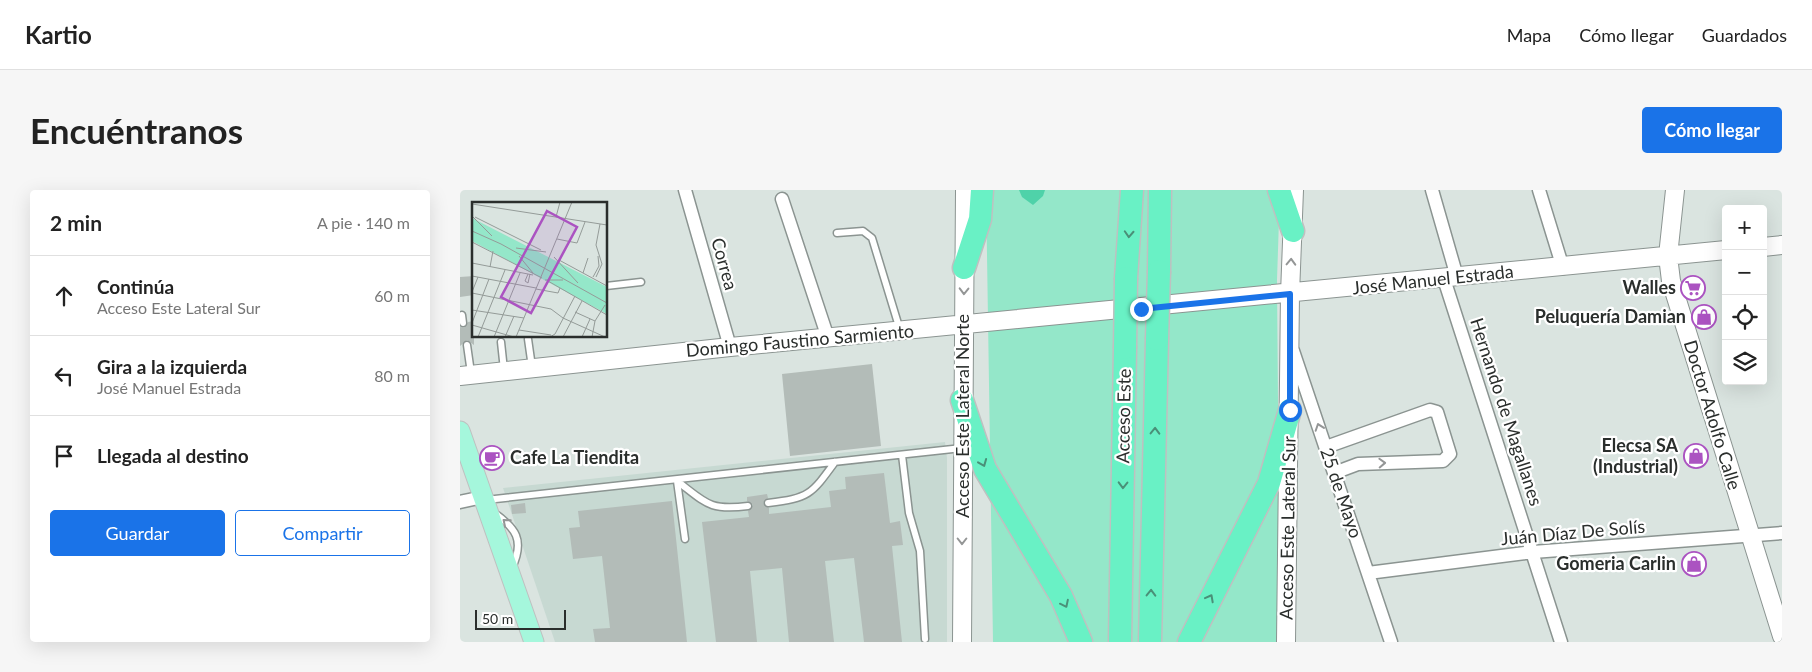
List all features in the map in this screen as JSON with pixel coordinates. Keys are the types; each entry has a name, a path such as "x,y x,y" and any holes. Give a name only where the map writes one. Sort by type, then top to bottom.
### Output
{"highway":[{"path":"964,268 980,219 982,190"},
{"name":"Acceso Este","path":"1120,642 1126,278 1132,190"},
{"name":"Acceso Este","path":"1150,642 1160,190"},
{"path":"1278,190 1293,231"},
{"path":"962,400 985,469 1061,596 1081,642"},
{"path":"1189,642 1269,483 1290,410"}],"main road":[{"name":"Acceso Este Lateral Norte","path":"962,642 962,400 965,190"},
{"path":"1290,294 1294,190"},
{"name":"Doctor Adolfo Calle","path":"1675,190 1668,256 1676,298 1782,636"},
{"path":"1767,247 1782,245"},
{"name":"José Manuel Estrada","path":"1141,309 1563,268 1722,250"},
{"name":"Acceso Este Lateral Sur","path":"1286,642 1291,345 1290,294"},
{"name":"Domingo Faustino Sarmiento","path":"466,375 730,347 1141,309"},
{"path":"460,431 534,642"}],"street":[{"name":"Correa","path":"684,190 730,347"},
{"name":"Hernando de Magallanes","path":"1432,190 1451,278 1561,642"},
{"path":"1539,190 1563,268"},
{"path":"782,199 828,338"},
{"name":"25 de Mayo","path":"1291,345 1391,642"},
{"path":"1326,447 1430,410 1437,412 1450,454 1443,461 1358,464 1334,473"},
{"path":"460,502 485,502"},
{"name":"Juán Díaz De Solís","path":"1368,573 1533,552 1782,533"}],"lane":[{"path":"837,233 863,231 872,238 901,331"},
{"path":"608,286 641,282"},
{"path":"463,315 463,323"},
{"path":"528,339 532,368"},
{"path":"500,342 504,371"},
{"path":"466,375 467,345"},
{"path":"485,502 962,448"},
{"path":"902,455 909,513 920,551 925,639"},
{"path":"768,503 793,500 815,490 835,462"},
{"path":"677,480 713,507 725,509 748,506"},
{"path":"677,480 684,539"}],"shaded area":[{"path":"986,190 1280,190 1277,280 1280,642 993,642"},
{"path":"1019,190 1045,190 1043,196 1033,205 1022,197"},
{"path":"945,442 947,458 947,642 555,642 503,488"}],"building":[{"path":"472,276 472,295 460,297 460,277"},
{"path":"472,321 474,345 467,340 460,346 460,327 464,328 468,322"},
{"path":"872,364 881,446 790,456 782,374"},
{"path":"884,473 890,523 900,521 903,545 892,546 902,642 864,642 854,558 825,561 834,642 789,642 782,568 750,571 757,642 716,642 702,522 749,517 748,511 753,505 747,501 747,497 767,494 768,498 763,503 769,508 769,514 831,507 829,491 846,489 845,477"},
{"path":"672,501 687,642 595,642 593,629 610,628 602,556 573,559 569,528 580,527 578,511"},
{"path":"525,503 526,513 512,514 511,505"}],"place":[{"name":"Walles","path":"1693,288"},
{"name":"Peluquería Damian","path":"1704,317"},
{"name":"Elecsa SA (Industrial)","path":"1696,456"},
{"name":"Cafe La Tiendita","path":"492,458"},
{"name":"Gomeria Carlin","path":"1694,564"}],"route":[{"path":"1141,309 1290,294 1290,410"}]}
